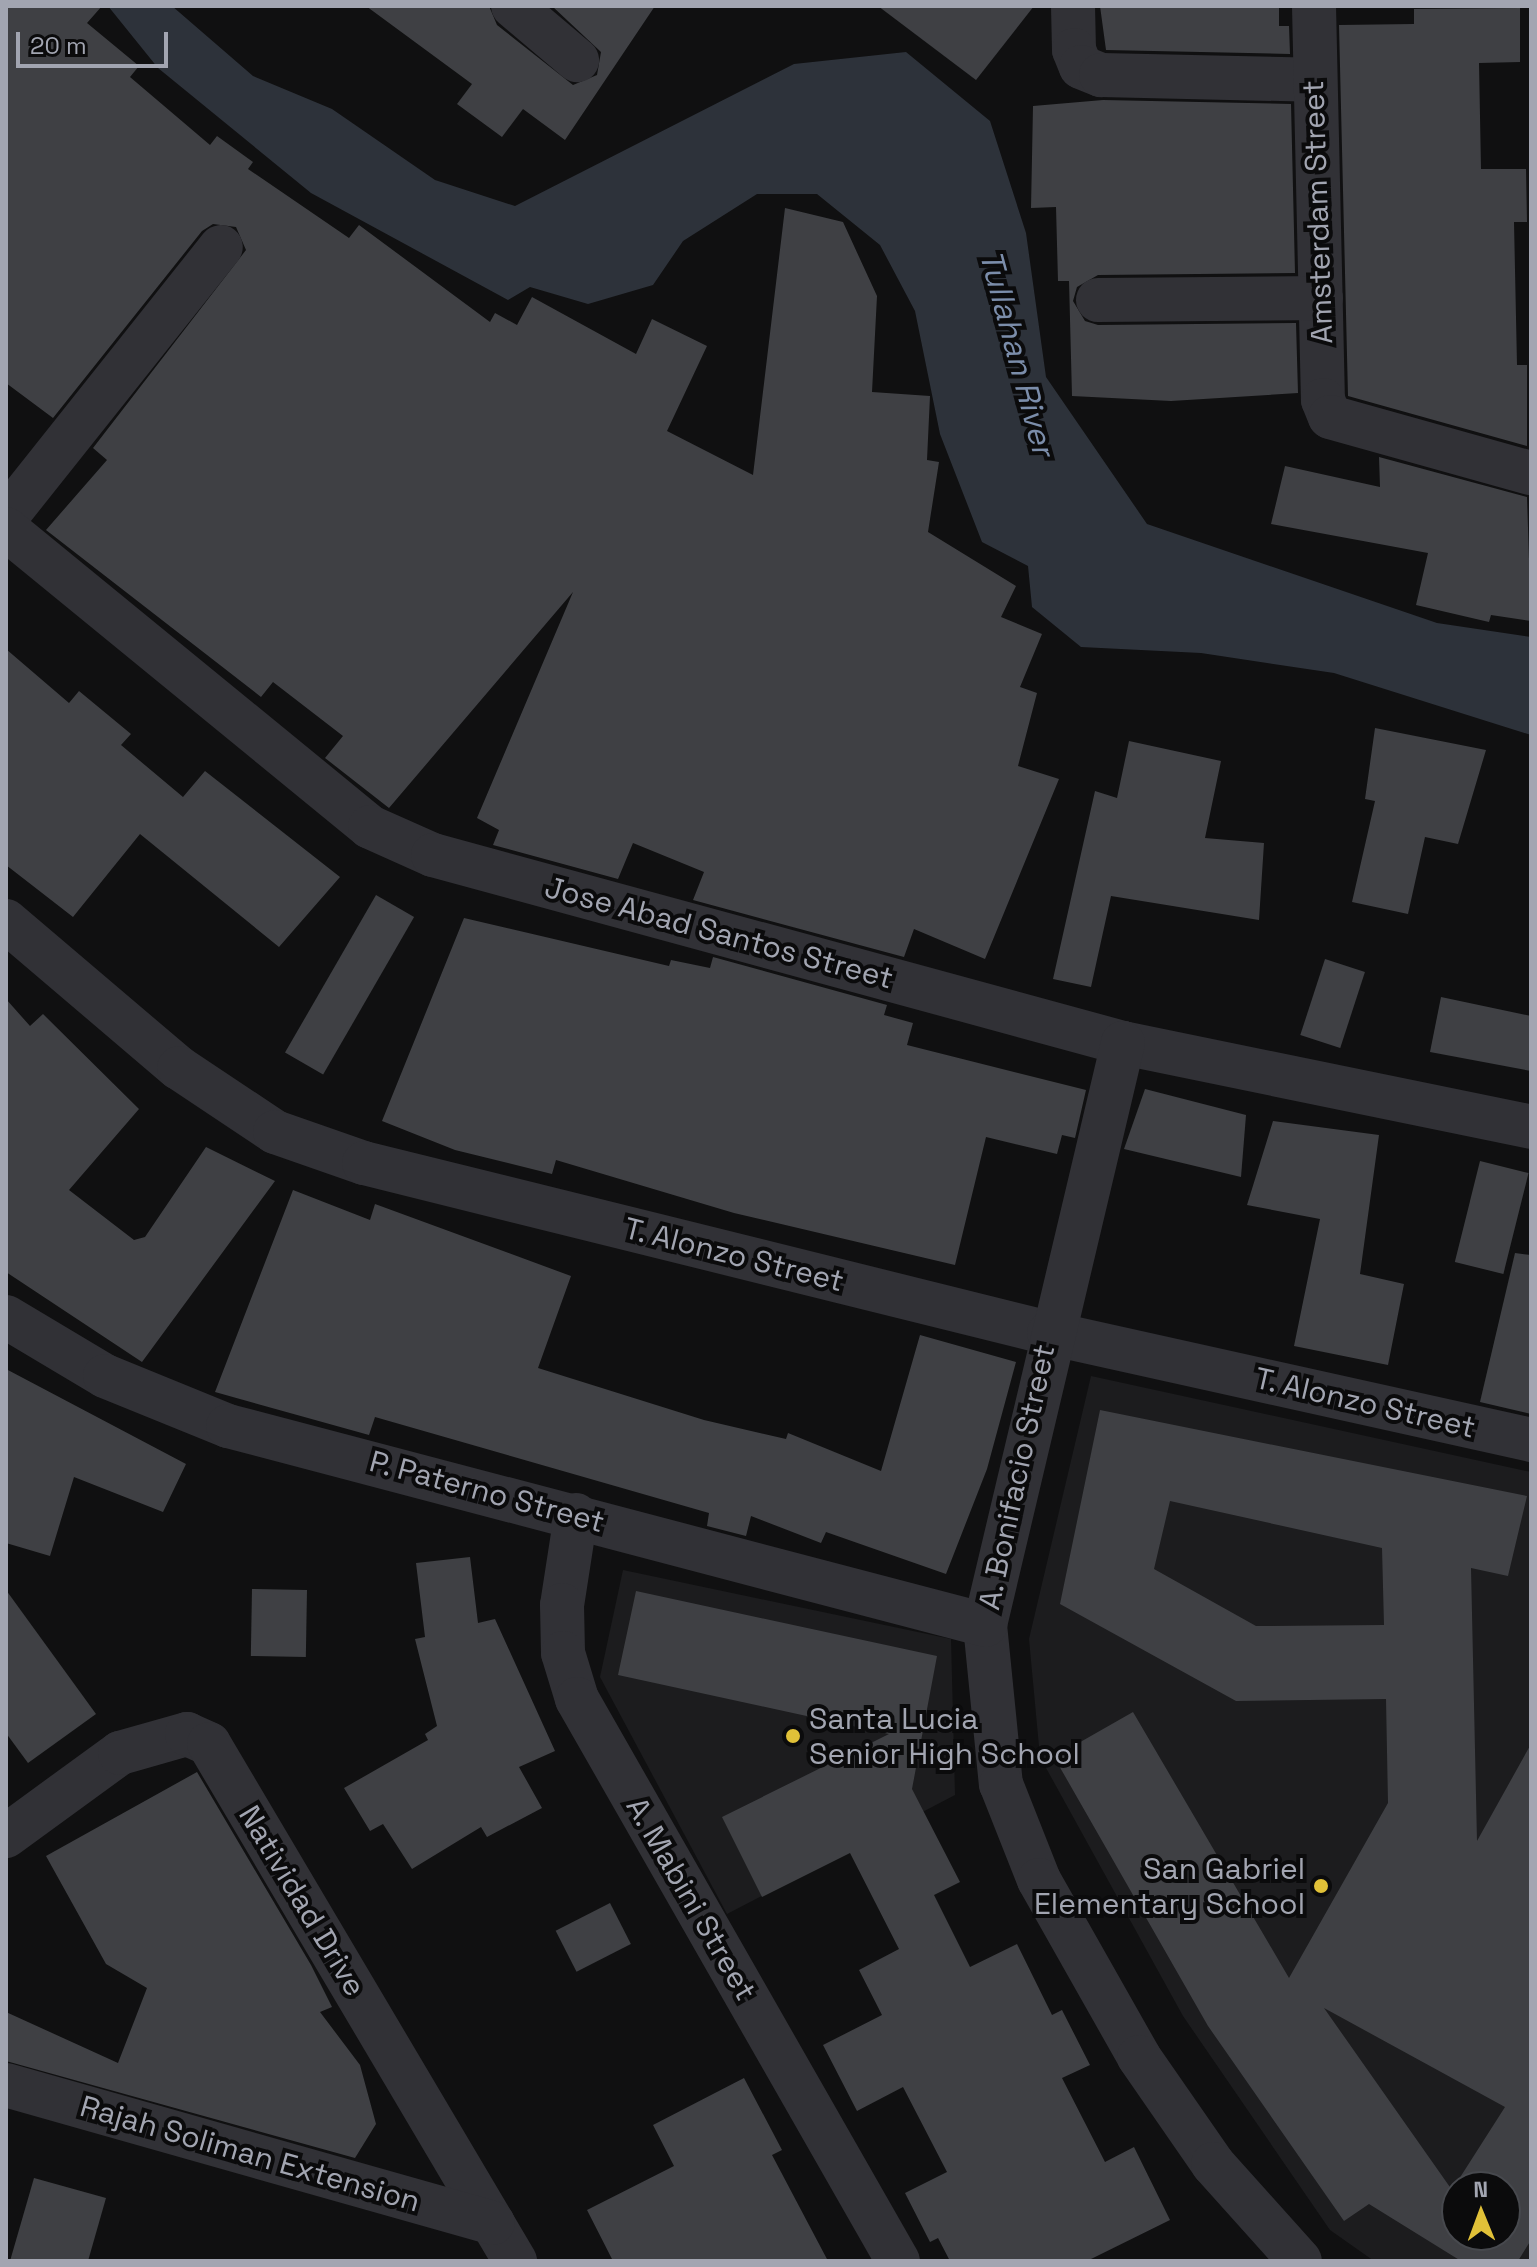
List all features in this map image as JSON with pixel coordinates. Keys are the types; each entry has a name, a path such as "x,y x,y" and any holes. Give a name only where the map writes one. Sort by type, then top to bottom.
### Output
{"street":[{"path":"513,6 577,60"},
{"path":"1073,6 1081,67 1101,75 1314,80"},
{"name":"Amsterdam Street","path":"1314,6 1321,298 1330,417 1531,473"},
{"path":"6,517 221,247"},
{"path":"1098,300 1321,298"},
{"name":"Jose Abad Santos Street","path":"6,529 370,827 433,855 1123,1043 1531,1127"},
{"name":"T. Alonzo Street","path":"6,921 179,1068 275,1132 364,1163 1049,1333 1531,1440"},
{"name":"A. Bonifacio Street","path":"1123,1043 1049,1333 985,1625 1001,1784 1039,1880 1139,2057 1213,2164 1300,2261"},
{"name":"P. Paterno Street","path":"6,1317 105,1376 228,1426 576,1515 985,1625"},
{"name":"A. Mabini Street","path":"576,1515 562,1605 563,1653 577,1699 898,2261"},
{"name":"Natividad Drive","path":"6,1836 120,1753 187,1734 209,1744 515,2261"},
{"name":"Rajah Soliman Extension","path":"6,2085 493,2223"}],"shaded area":[{"name":"San Gabriel Elementary School","path":"1091,1376 1531,1472 1531,2261 1374,2261 1330,2230 1183,2016 1040,1757 1029,1639"},
{"name":"Santa Lucia Senior High School","path":"623,1570 951,1639 955,1795 727,1914 600,1677"}],"water":[{"name":"Tullahan River","path":"108,6 172,6 253,76 332,109 435,180 515,206 794,64 906,52 990,121 1026,233 1046,377 1147,524 1437,623 1531,637 1531,735 1334,673 1201,653 1081,647 1032,607 1028,566 982,542 940,434 915,311 880,245 817,194 757,194 683,241 653,285 588,304 530,287 508,300 311,193 158,68"}],"building":[{"path":"6,6 102,6 87,23 139,66 130,77 210,145 217,136 253,162 248,169 349,238 359,225 490,322 495,313 517,325 532,297 636,354 652,319 707,346 667,431 753,475 785,208 843,222 877,296 872,392 930,396 927,460 939,462 928,532 1016,586 1001,617 1042,634 1020,687 1037,693 1018,766 1059,779 985,959 914,929 904,957 693,900 704,872 633,843 618,879 493,845 499,830 477,818 573,592 389,808 325,758 343,736 273,682 261,697 46,530 107,460 93,448 246,250 236,227 213,224 202,231 53,418 6,383"},
{"path":"366,6 489,6 497,25 573,85 597,75 601,52 552,6 655,6 565,140 523,109 502,137 457,104 472,84"},
{"path":"878,6 1034,6 976,80"},
{"path":"1100,6 1279,6 1279,26 1289,26 1290,54 1106,50"},
{"path":"1520,8 1520,62 1479,63 1481,169 1526,169 1527,222 1514,222 1517,365 1527,365 1527,446 1348,396 1339,25 1414,24 1414,9"},
{"path":"1103,100 1291,104 1295,273 1098,275 1077,287 1073,301 1085,321 1098,325 1296,323 1298,393 1171,401 1072,396 1069,281 1058,281 1056,207 1031,208 1033,106"},
{"path":"1379,457 1527,497 1531,621 1491,615 1489,622 1416,605 1428,553 1271,524 1285,466 1380,487"},
{"path":"6,649 69,703 79,691 131,734 121,745 183,797 205,771 340,877 279,947 140,834 73,917 6,865"},
{"path":"1375,728 1486,750 1458,844 1425,837 1408,914 1352,902 1375,801 1365,799"},
{"path":"1129,741 1221,761 1205,838 1264,843 1259,920 1111,896 1091,987 1053,979 1095,791 1117,798"},
{"path":"376,895 414,917 323,1075 285,1053"},
{"path":"464,918 669,966 671,960 710,968 713,957 887,1005 884,1015 913,1023 907,1045 1086,1090 1075,1138 1062,1135 1057,1154 986,1137 955,1265 734,1213 556,1160 552,1174 455,1150 382,1121"},
{"path":"1325,959 1365,972 1340,1048 1300,1035"},
{"path":"1441,997 1531,1016 1531,1071 1430,1052"},
{"path":"6,999 30,1026 43,1014 139,1109 69,1190 134,1240 145,1237 206,1147 275,1181 142,1362 6,1272"},
{"path":"1145,1089 1246,1115 1241,1177 1124,1149"},
{"path":"1273,1121 1379,1135 1360,1274 1404,1284 1388,1365 1294,1346 1320,1219 1247,1205"},
{"path":"1480,1161 1529,1173 1503,1274 1455,1262"},
{"path":"293,1190 370,1220 375,1204 571,1276 538,1368 704,1420 786,1439 788,1433 881,1471 920,1335 1016,1362 987,1469 946,1574 826,1532 821,1543 751,1516 746,1536 707,1526 709,1513 375,1417 369,1435 215,1392"},
{"path":"1515,1253 1531,1255 1531,1414 1480,1402"},
{"path":"6,1369 186,1464 163,1512 74,1477 50,1556 6,1543"},
{"name":"San Gabriel Elementary School","path":"1100,1410 1527,1496 1508,1576 1471,1568 1477,1841 1531,1744 1531,2240 1518,2261 1461,2261 1445,2251 1521,2251 1521,2171 1464,2171 1505,2107 1324,2008 1441,2174 1441,2249 1369,2204 1344,2221 1208,2026 1054,1757 1133,1712 1289,1978 1388,1803 1386,1699 1236,1701 1060,1604","holes":["1170,1501 1382,1548 1384,1625 1256,1626 1154,1569"]},
{"path":"470,1557 478,1623 495,1619 555,1751 519,1767 542,1808 487,1837 481,1827 412,1869 383,1824 370,1831 344,1788 428,1740 425,1734 437,1726 415,1639 425,1637 416,1563"},
{"path":"252,1589 307,1590 306,1657 251,1656"},
{"path":"6,1590 96,1714 28,1763 6,1733"},
{"path":"636,1591 937,1656 912,1789 960,1882 934,1895 970,1967 1017,1944 1052,2015 1062,2010 1090,2065 1062,2078 1105,2162 1134,2147 1170,2220 1087,2261 950,2261 938,2238 930,2242 905,2193 947,2172 903,2087 857,2111 823,2045 882,2015 859,1970 899,1949 850,1853 762,1897 722,1817 889,1734 618,1675"},
{"path":"197,1772 311,1965 332,2007 320,2012 360,2065 376,2124 355,2158 6,2061 6,2012 118,2063 147,1988 106,1964 46,1856"},
{"path":"610,1903 631,1944 577,1972 556,1931"},
{"path":"744,2078 782,2150 772,2155 828,2261 613,2261 587,2210 674,2166 653,2125"},
{"path":"34,2178 106,2198 88,2261 10,2261"}],"place":[{"name":"Santa Lucia Senior High School","path":"793,1736"},
{"name":"San Gabriel Elementary School","path":"1321,1886"}]}
